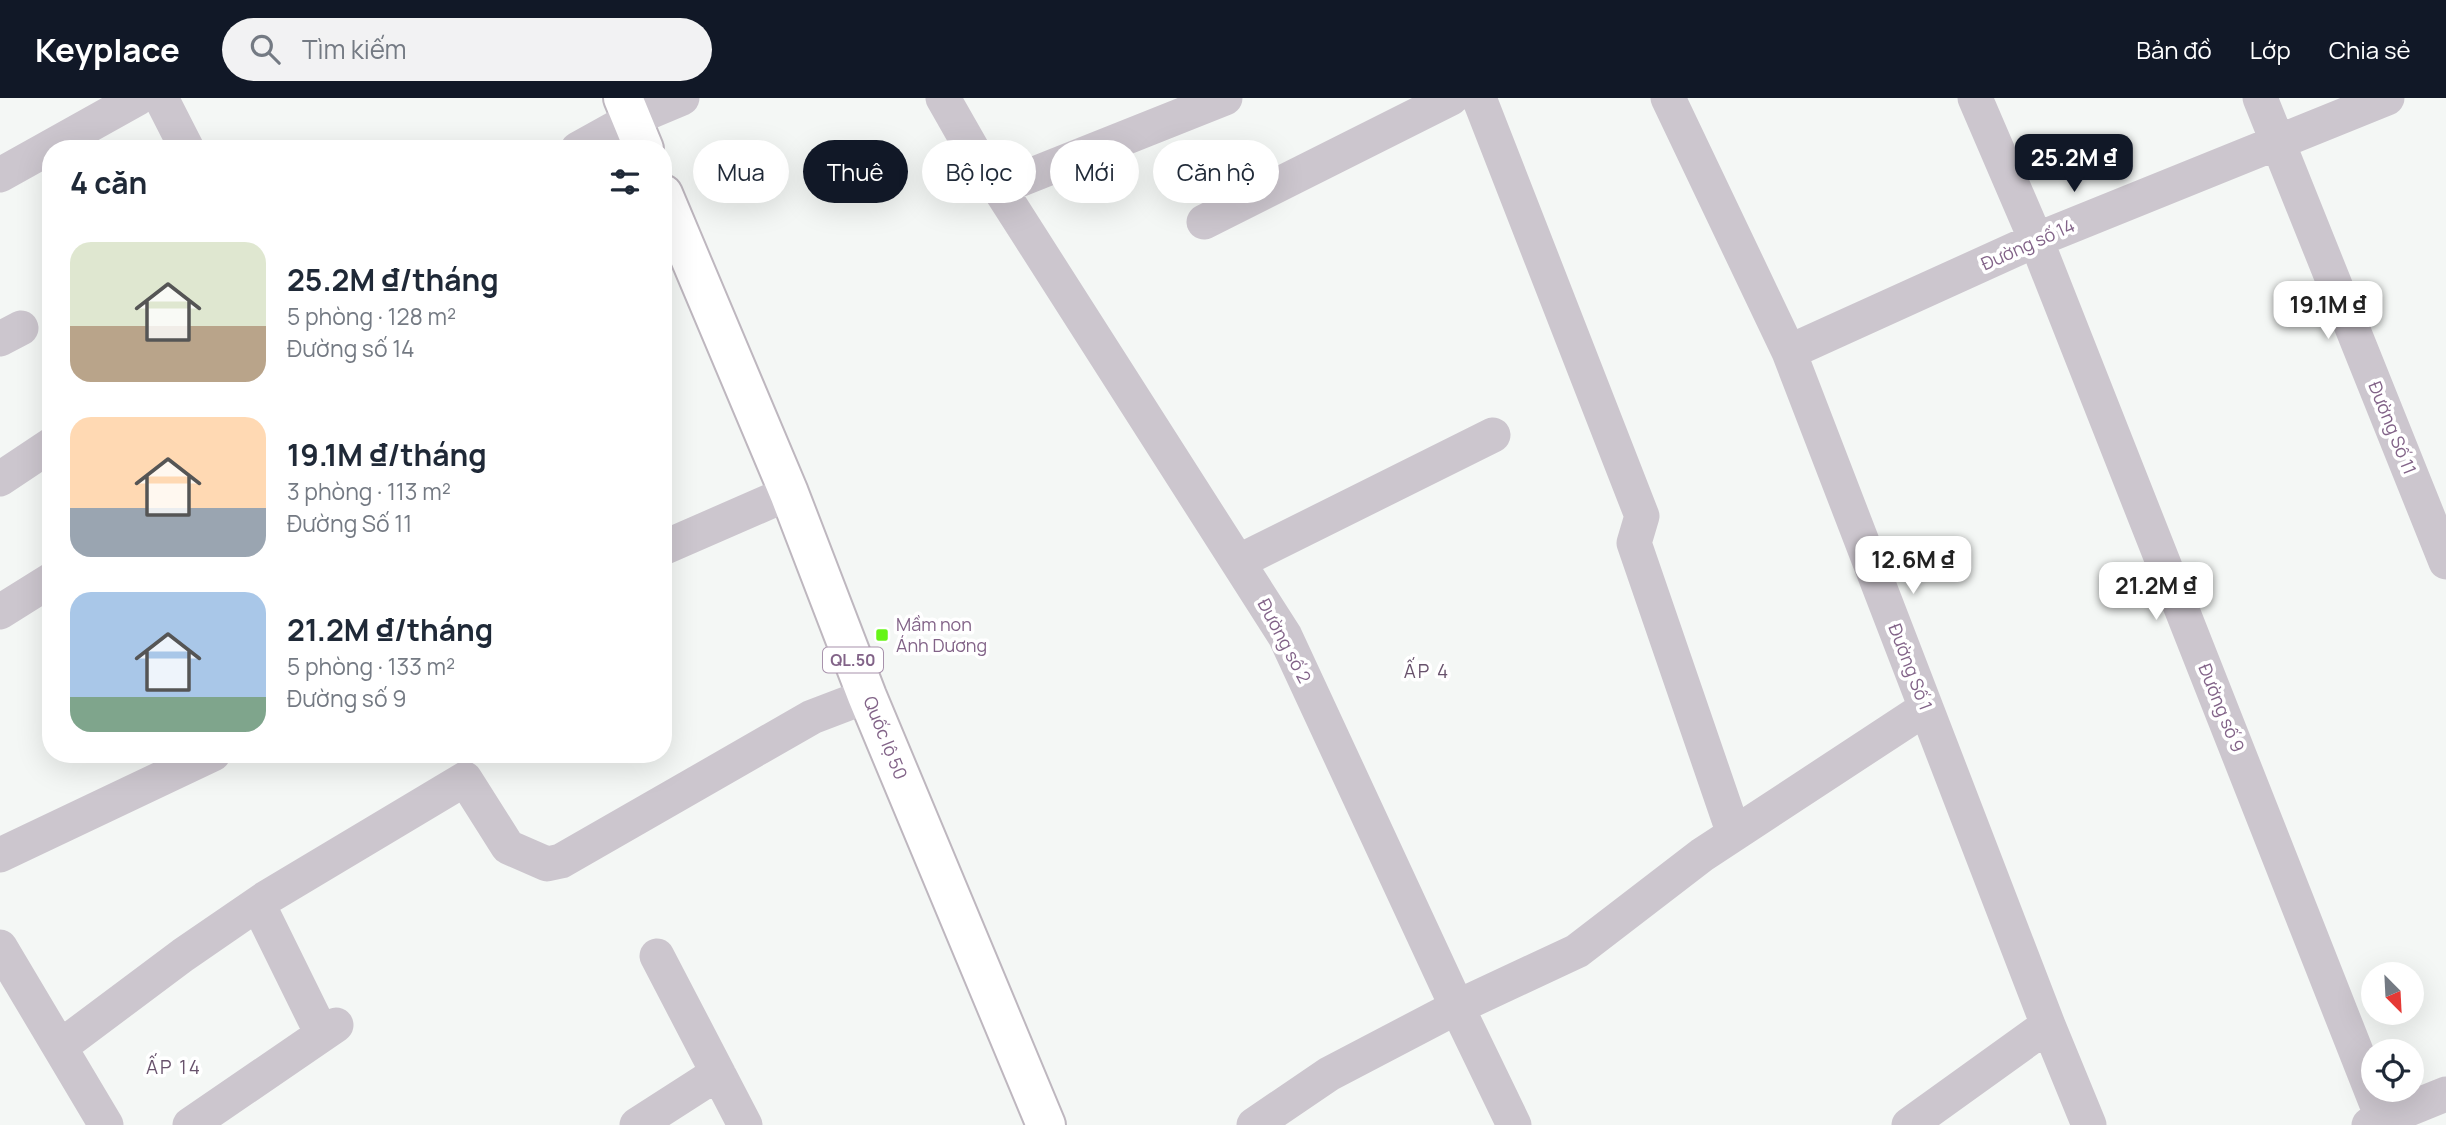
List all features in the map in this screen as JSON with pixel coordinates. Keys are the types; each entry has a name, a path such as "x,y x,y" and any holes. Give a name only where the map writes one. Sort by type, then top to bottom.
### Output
{"main road":[{"name":"Quốc lộ 50","path":"672,215 789,492 867,696 1046,1125"}],"street":[{"path":"63,140 138,98"},
{"path":"161,98 182,140"},
{"path":"596,140 682,98"},
{"name":"Đường số 2","path":"943,98 967,140"},
{"path":"1036,173 1225,98"},
{"path":"1203,222 1388,112 1451,98"},
{"path":"1479,98 1642,516 1634,543 1734,834"},
{"name":"Đường Số 1","path":"1668,98 1788,352 2048,1025 2090,1125"},
{"name":"Đường số 9","path":"1975,98 2036,240 2379,1123"},
{"name":"Đường Số 11","path":"2260,98 2446,562"},
{"name":"Đường số 14","path":"1788,352 2036,240 2387,98"},
{"path":"0,175 42,152"},
{"name":"Đường số 2","path":"1009,203 1285,636 1514,1125"},
{"path":"1238,562 1493,435"},
{"path":"0,479 42,451"},
{"path":"672,544 789,492"},
{"path":"0,612 42,586"},
{"path":"60,1047 183,955 258,904 465,779 508,846 547,864 561,861 812,717 867,696"},
{"path":"1254,1125 1329,1074 1457,1007 1577,951 1702,855 1926,708"},
{"path":"0,855 194,763"},
{"path":"190,1125 329,1029 258,904"},
{"path":"0,947 106,1125"},
{"path":"657,956 744,1125"},
{"path":"1909,1125 2048,1025"},
{"path":"637,1125 718,1073"},
{"path":"2379,1123 2446,1094"}],"place":[{"name":"Mầm non Ánh Dương","path":"882,635"}],"district":[{"name":"ẤP 4","path":"1427,671"},
{"name":"ẤP 14","path":"174,1067"}]}
